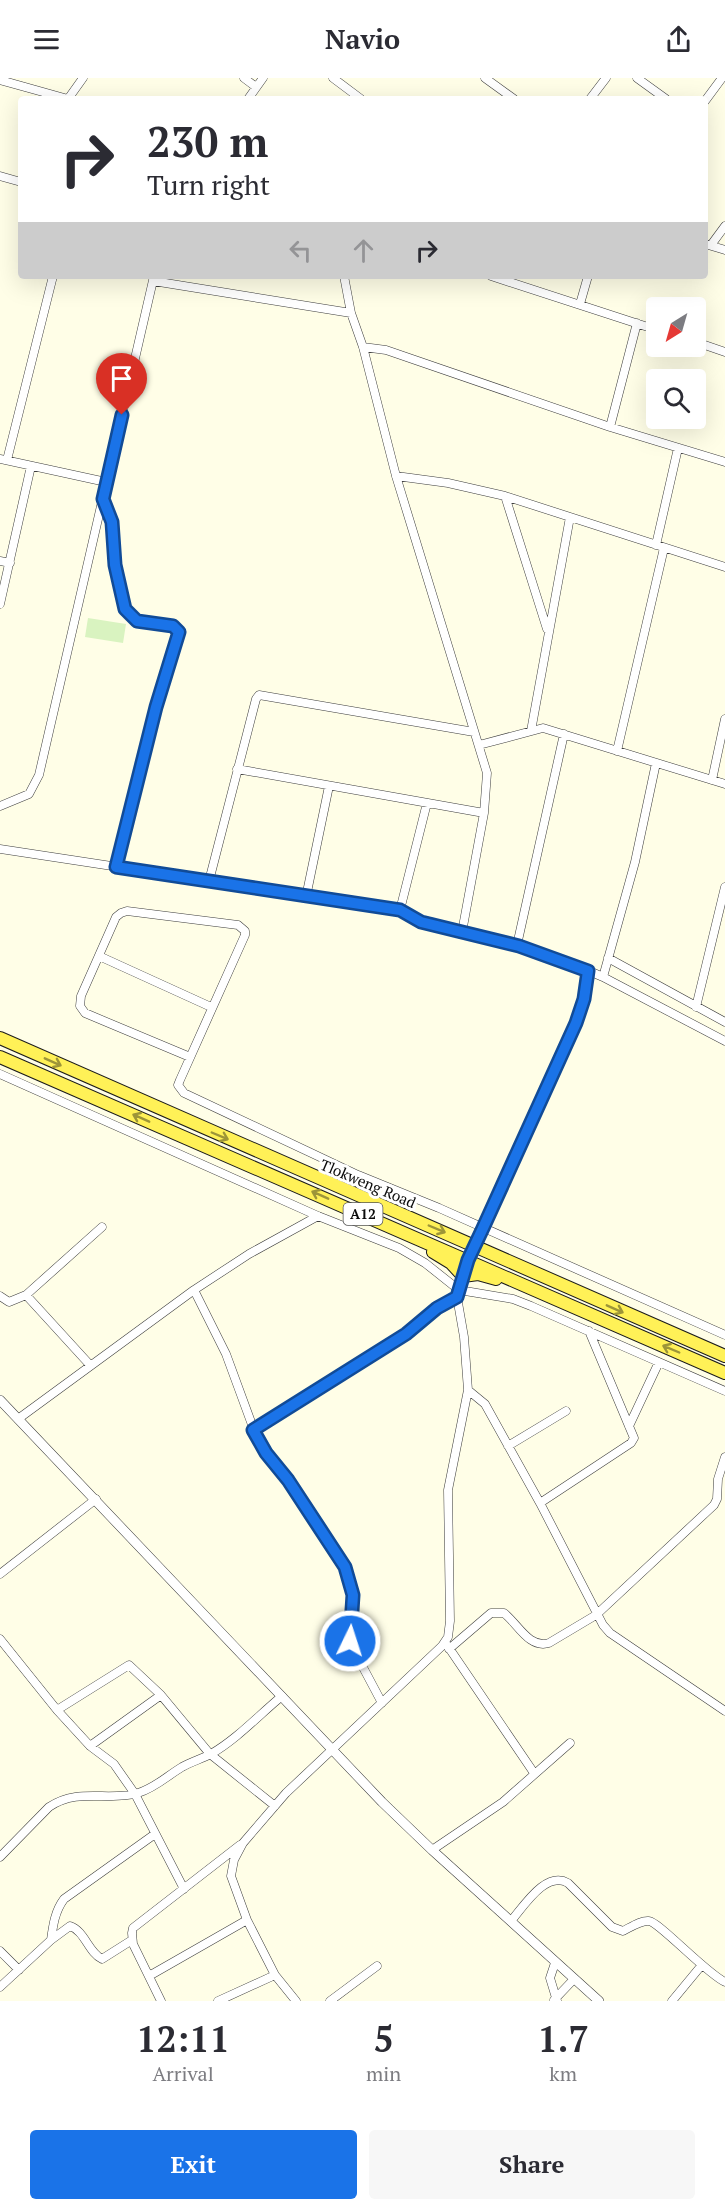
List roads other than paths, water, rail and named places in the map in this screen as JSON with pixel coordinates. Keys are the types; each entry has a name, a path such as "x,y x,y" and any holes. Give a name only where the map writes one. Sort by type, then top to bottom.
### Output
{"main road":[{"name":"Tlokweng Road","path":"0,1038 725,1356"},
{"name":"Tlokweng Road","path":"0,1057 725,1373"},
{"path":"412,1237 451,1263 463,1276 477,1274 503,1281 518,1282"}],"street":[{"path":"70,96 82,78"},
{"path":"244,78 256,87"},
{"path":"250,96 263,78"},
{"path":"333,78 358,96"},
{"path":"485,78 510,96"},
{"path":"592,96 606,78"},
{"path":"637,78 662,96"},
{"path":"708,97 722,78"},
{"path":"0,80 57,96"},
{"path":"0,176 18,181"},
{"path":"725,226 708,244 725,250"},
{"path":"52,279 3,459 106,482"},
{"path":"0,806 29,794 39,775 154,279"},
{"path":"160,279 351,313"},
{"path":"345,279 351,313 363,347 396,476 486,773 484,813 462,932"},
{"path":"501,279 646,326"},
{"path":"580,304 587,279"},
{"path":"610,427 636,323"},
{"path":"706,345 725,352"},
{"path":"363,347 386,350 610,427 725,462"},
{"path":"617,751 660,547 678,448"},
{"path":"0,604 32,466"},
{"path":"396,476 448,483 505,496 725,567"},
{"path":"505,496 548,631"},
{"path":"103,499 112,522 115,565 125,609 137,621 173,626 179,632 156,707 116,867"},
{"path":"531,731 570,517"},
{"path":"0,561 9,563"},
{"path":"209,881 256,699 261,694 367,715 474,732"},
{"path":"712,780 725,718"},
{"path":"479,745 543,728 725,784"},
{"path":"516,945 564,734"},
{"path":"603,977 635,862 656,763"},
{"path":"237,769 484,813"},
{"path":"306,897 329,786"},
{"path":"400,910 427,803"},
{"path":"0,849 400,910 421,922 544,953 603,977 725,1041"},
{"path":"696,1007 725,887"},
{"path":"190,1057 85,1013 80,1006 81,996 116,917 123,911 241,926 245,931 178,1085 184,1093 358,1175 439,1208 725,1335"},
{"path":"99,956 211,1007"},
{"path":"609,958 725,1022"},
{"path":"534,1773 447,1646 450,1621 448,1490 468,1390 458,1294 473,1245 483,1228 576,1023 584,999 588,971"},
{"path":"0,1074 318,1216 411,1254 458,1294 513,1299 725,1391"},
{"path":"18,1419 194,1290 249,1254 318,1216"},
{"path":"0,1296 9,1302 26,1295 102,1227"},
{"path":"194,1290 226,1354 253,1430 266,1453 295,1490 345,1567 353,1595 350,1641 382,1703"},
{"path":"253,1430 406,1334 458,1294"},
{"path":"26,1295 90,1365"},
{"path":"540,1503 631,1443 634,1437 589,1331"},
{"path":"629,1426 659,1362"},
{"path":"468,1390 485,1404 540,1503 596,1615 610,1633 724,1707"},
{"path":"0,1400 332,1749 432,1850 599,2001"},
{"path":"508,1446 566,1411"},
{"path":"161,2001 132,1940 134,1928 243,1843 275,1806 332,1749 447,1646 491,1612 504,1613 532,1642 541,1644 549,1643 596,1615 714,1505 717,1499 718,1479 725,1457"},
{"path":"0,1574 96,1499"},
{"path":"0,1639 57,1710 90,1746 114,1764 135,1794 184,1889"},
{"path":"57,1710 129,1665 161,1695 210,1754 275,1806"},
{"path":"90,1746 161,1695"},
{"path":"0,1857 49,1807 59,1800 80,1795 135,1794 151,1789 183,1766 226,1744 282,1696"},
{"path":"432,1850 520,1789 534,1773 570,1743"},
{"path":"51,1940 55,1916 64,1899 155,1834"},
{"path":"243,1843 234,1860 231,1876 247,1920 275,1975 296,2001"},
{"path":"511,1921 538,1890 554,1879 562,1880 568,1883 612,1927 623,1931 642,1921 653,1922 701,1966 725,1982"},
{"path":"149,1976 247,1920"},
{"path":"0,1987 51,1940 70,1926 73,1926 95,1955 102,1959 132,1940"},
{"path":"0,1950 19,1970"},
{"path":"555,1963 550,1978 555,2000"},
{"path":"330,2001 377,1966"},
{"path":"672,2001 701,1966"},
{"path":"218,2001 275,1975"},
{"path":"555,2000 574,1979"}]}
